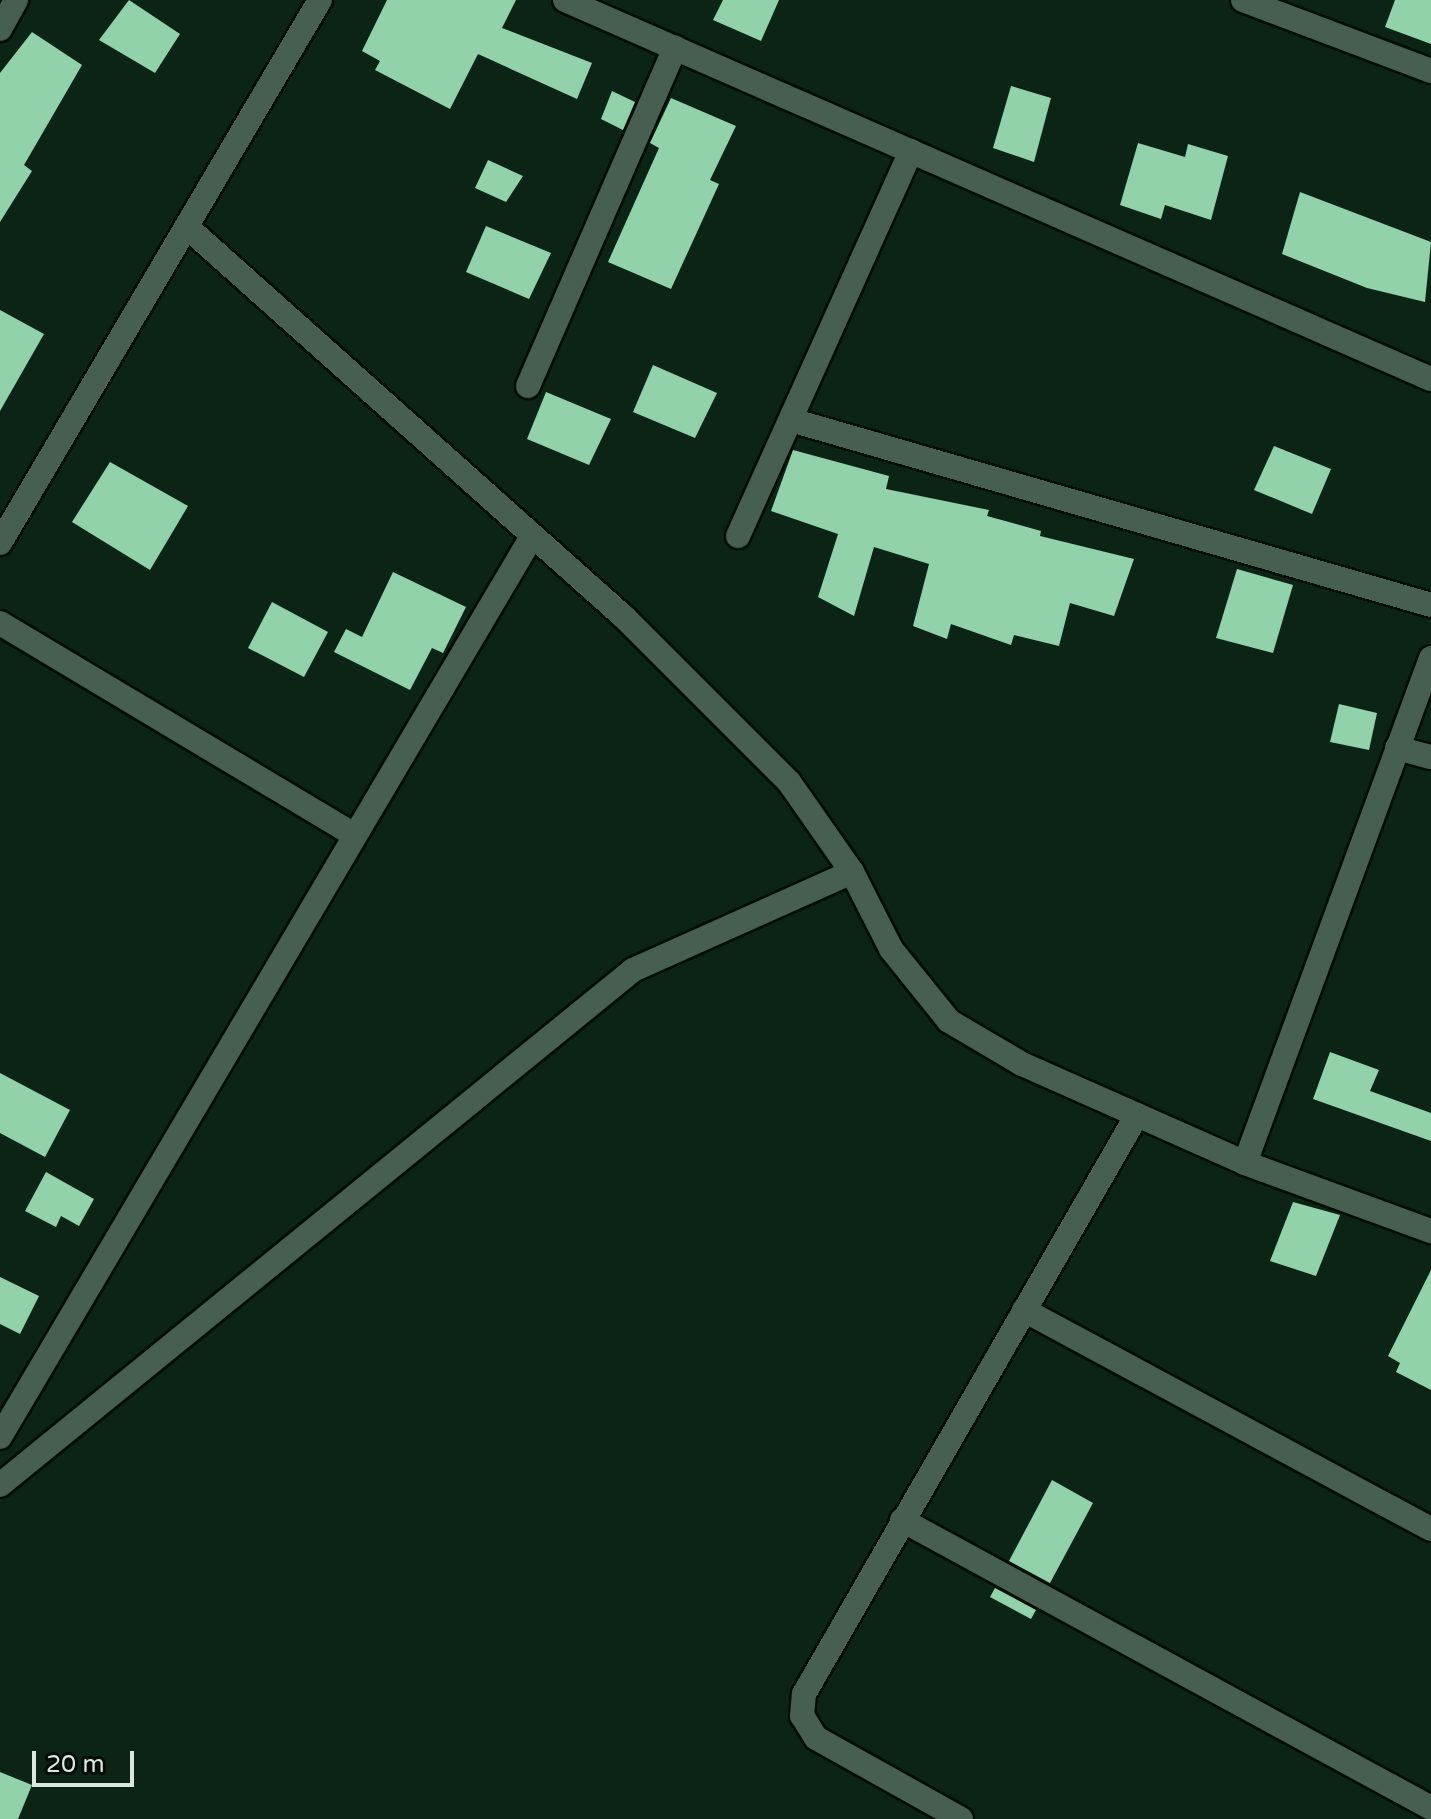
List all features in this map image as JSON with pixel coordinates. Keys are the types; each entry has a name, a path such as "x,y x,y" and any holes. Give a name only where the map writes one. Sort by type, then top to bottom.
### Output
{"street":[{"path":"0,29 16,0"},
{"path":"0,543 8,512 187,227 320,0"},
{"path":"565,0 1431,379"},
{"path":"1243,0 1431,71"},
{"path":"528,386 675,48"},
{"path":"738,536 911,151"},
{"path":"187,227 531,538 624,617 789,782 852,872 891,949 949,1021 1022,1064 1245,1163 1431,1231"},
{"path":"791,420 1431,605"},
{"path":"0,1437 352,834 531,538"},
{"path":"0,623 352,834"},
{"path":"1245,1163 1431,658"},
{"path":"1397,748 1431,757"},
{"path":"0,1485 633,970 852,872"},
{"path":"961,1819 816,1738 802,1716 804,1694 1137,1115"},
{"path":"1024,1310 1431,1529"},
{"path":"902,1520 1431,1808"}],"building":[{"path":"129,0 180,34 155,73 99,40"},
{"path":"387,0 516,0 502,28 592,63 577,99 478,54 450,109 375,70 380,61 362,51"},
{"path":"723,0 779,0 761,41 713,20"},
{"path":"1395,0 1431,0 1431,44 1385,27"},
{"path":"32,32 82,65 24,165 32,171 0,222 0,73"},
{"path":"1011,86 1051,98 1034,162 993,148"},
{"path":"612,91 635,102 623,130 601,119"},
{"path":"671,98 736,126 710,180 719,184 671,289 608,262 659,148 650,143"},
{"path":"1138,143 1185,157 1188,144 1228,156 1211,220 1165,205 1161,219 1120,205"},
{"path":"488,160 523,176 506,202 475,188"},
{"path":"1300,192 1431,242 1425,302 1367,288 1282,254"},
{"path":"486,226 551,253 529,299 466,272"},
{"path":"0,310 44,334 0,411"},
{"path":"653,365 717,393 695,438 633,412"},
{"path":"546,392 611,419 589,465 527,439"},
{"path":"1274,446 1331,469 1312,514 1254,490"},
{"path":"793,450 889,476 886,489 989,510 987,516 1041,531 1040,536 1134,559 1114,616 1070,603 1059,646 1014,635 1011,645 951,624 947,639 913,626 929,564 874,547 854,616 818,597 838,534 771,511"},
{"path":"110,462 188,506 150,570 72,522"},
{"path":"1237,569 1293,585 1273,653 1216,638"},
{"path":"393,572 466,607 443,653 432,648 410,690 334,652 346,629 362,637"},
{"path":"272,602 328,632 304,677 248,648"},
{"path":"1339,704 1377,713 1369,750 1330,742"},
{"path":"1330,1052 1379,1070 1370,1091 1431,1113 1431,1141 1313,1099"},
{"path":"0,1073 70,1110 45,1157 0,1133"},
{"path":"46,1172 94,1199 79,1226 61,1216 56,1227 25,1211"},
{"path":"1293,1202 1340,1215 1316,1276 1270,1261"},
{"path":"1431,1270 1431,1390 1396,1372 1400,1363 1388,1356"},
{"path":"0,1277 39,1296 20,1334 0,1324"},
{"path":"1052,1480 1093,1503 1050,1583 1009,1561"},
{"path":"995,1588 1036,1610 1031,1619 990,1597"},
{"path":"0,1772 32,1785 18,1819 0,1819"}]}
